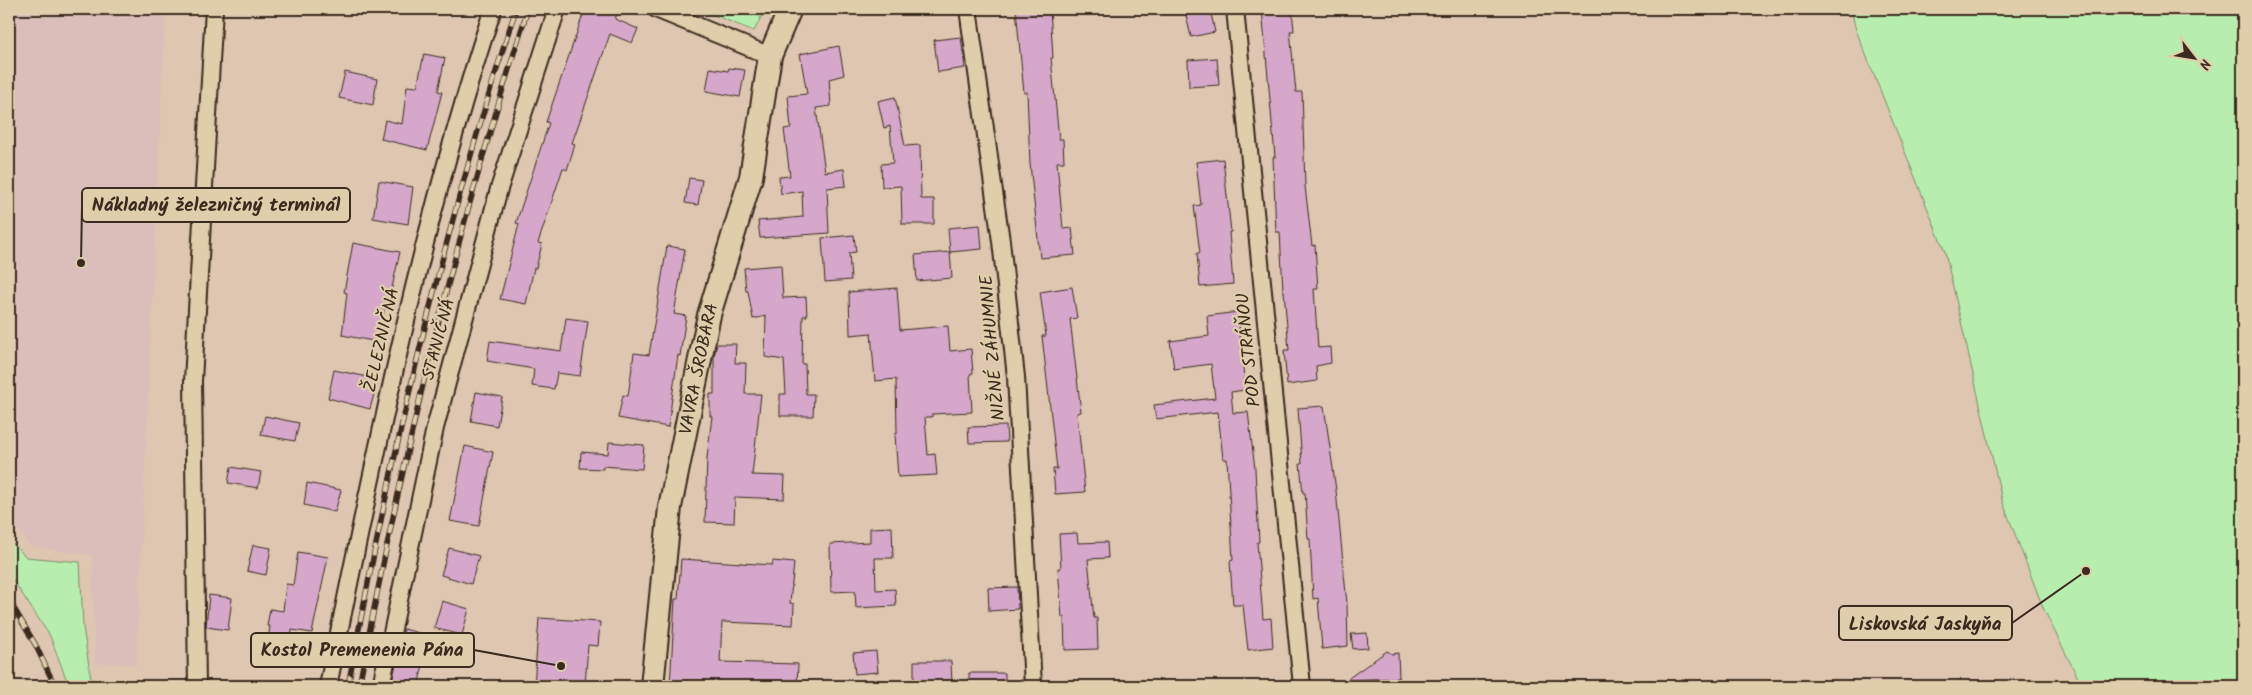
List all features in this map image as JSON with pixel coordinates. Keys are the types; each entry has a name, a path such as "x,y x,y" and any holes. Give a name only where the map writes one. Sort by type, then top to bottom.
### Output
{"street":[{"path":"197,686 193,381 214,9"},
{"name":"ŽELEZNIČNÁ","path":"328,686 391,380 425,239 447,154 493,9"},
{"name":"STANIČNÁ","path":"382,686 435,428 499,189 556,9"},
{"path":"656,9 770,56"},
{"name":"VAVRA ŠROBÁRA","path":"652,686 670,508 709,316 751,177 770,56 790,9"},
{"name":"NIŽNÉ ZÁHUMNIE","path":"968,9 1001,241 1016,377 1033,686"},
{"name":"POD STRÁŇOU","path":"1235,9 1302,686"}],"shaded area":[{"path":"9,9 165,9 136,664 95,663 93,555 30,546 9,517"}],"green space":[{"path":"698,9 765,9 754,31"},
{"path":"1851,9 2243,9 2243,686 2082,686 2044,610 2002,500 1945,252 1856,30"},
{"path":"9,540 26,557 80,562 83,627 92,686 69,686 50,636 9,574"}],"building":[{"path":"585,9 619,9 615,19 638,29 632,43 610,34 572,143 575,144 567,170 563,168 538,243 542,244 536,268 534,268 526,304 500,299 519,224 516,223 549,123 546,122"},
{"path":"1016,9 1050,9 1053,58 1051,58 1059,139 1063,139 1064,162 1057,162 1063,229 1072,228 1075,255 1040,258 1030,164 1027,92 1024,93"},
{"path":"1210,9 1215,32 1191,37 1185,11"},
{"path":"1262,9 1292,9 1294,31 1290,31 1296,92 1302,92 1305,186 1312,246 1315,245 1318,289 1314,289 1318,348 1330,347 1331,363 1316,366 1317,381 1287,385 1284,350 1289,350 1280,232 1276,232 1273,157 1275,157"},
{"path":"961,37 965,68 938,72 934,40"},
{"path":"839,46 844,75 829,79 831,106 816,108 825,172 844,169 846,186 827,188 829,233 760,238 758,221 803,217 802,191 781,194 779,177 790,176 784,129 791,128 788,96 807,94 800,54"},
{"path":"424,54 445,58 438,91 442,92 427,150 381,139 385,120 402,124 407,86 417,87"},
{"path":"1217,58 1219,85 1189,87 1188,60"},
{"path":"710,68 728,71 729,68 745,70 740,97 706,91"},
{"path":"345,72 377,79 373,105 339,98"},
{"path":"895,97 905,146 920,145 921,199 934,199 934,224 902,224 901,186 882,187 881,164 893,163 890,126 884,128 878,101"},
{"path":"1223,159 1231,232 1229,232 1233,284 1200,287 1197,253 1200,253 1194,206 1201,205 1196,162"},
{"path":"689,178 702,180 698,205 685,203"},
{"path":"379,181 413,187 408,224 373,218"},
{"path":"980,225 982,249 950,252 948,228"},
{"path":"854,235 856,252 849,253 851,280 825,282 822,238"},
{"path":"353,243 400,252 389,301 386,301 378,342 342,335 347,293 344,292"},
{"path":"667,246 685,249 674,314 686,316 680,356 678,355 668,427 618,418 623,395 628,396 634,353 649,355"},
{"path":"950,252 952,278 917,281 915,255"},
{"path":"781,265 783,298 806,297 807,316 803,316 802,364 805,364 806,394 814,394 813,416 780,416 780,394 786,394 784,360 765,357 766,316 753,319 748,291 746,291 744,268"},
{"path":"1072,287 1077,318 1070,319 1081,412 1077,413 1085,492 1055,494 1053,469 1057,469 1042,336 1046,336 1040,292"},
{"path":"897,288 900,330 948,326 950,351 971,349 973,373 970,374 972,412 932,414 932,417 925,417 928,455 935,454 937,475 898,477 895,434 897,434 896,379 875,381 871,333 850,335 849,292"},
{"path":"1238,312 1245,390 1231,392 1233,413 1248,412 1255,469 1259,542 1257,542 1263,619 1271,618 1273,647 1248,650 1243,605 1233,605 1230,561 1233,560 1227,459 1223,459 1218,412 1156,419 1154,405 1215,398 1211,364 1174,369 1170,341 1209,336 1207,316"},
{"path":"566,318 588,321 580,376 557,373 554,389 532,386 534,369 487,361 490,341 561,351"},
{"path":"717,344 736,344 735,363 746,363 745,394 761,394 752,475 785,476 784,499 735,497 734,523 705,522 707,458 712,416 710,416 710,394 714,394 714,356"},
{"path":"334,370 378,379 370,409 328,398"},
{"path":"476,392 502,397 497,426 471,421"},
{"path":"1324,406 1336,490 1347,604 1348,646 1322,649 1318,598 1313,599 1310,539 1308,539 1305,493 1303,493 1300,464 1302,463 1298,408"},
{"path":"265,416 299,423 295,441 261,435"},
{"path":"1006,426 1007,442 969,443 968,427"},
{"path":"609,442 644,445 642,469 603,466 603,469 580,468 581,452 608,454"},
{"path":"465,446 493,452 479,526 450,521"},
{"path":"231,467 261,472 258,488 228,483"},
{"path":"307,483 341,490 335,512 304,505"},
{"path":"892,527 893,558 875,558 876,590 895,589 896,606 856,608 855,591 831,592 830,544 870,542 870,528"},
{"path":"1077,533 1078,543 1107,542 1108,558 1088,559 1094,618 1097,618 1098,649 1065,650 1064,617 1062,617 1058,568 1061,568 1059,534"},
{"path":"253,545 271,548 266,575 247,571"},
{"path":"449,548 479,556 471,584 441,575"},
{"path":"298,552 328,557 312,633 292,630 290,652 267,649 270,626 267,626 270,609 283,611 286,584 293,585"},
{"path":"681,559 772,565 773,561 794,563 790,603 794,604 793,625 722,622 720,662 798,664 797,685 713,682 713,686 670,686 675,599 678,599"},
{"path":"1017,587 1018,609 989,611 988,588"},
{"path":"209,595 232,598 228,630 206,627"},
{"path":"442,601 469,609 462,635 434,628"},
{"path":"539,618 600,622 598,646 588,645 585,686 534,686"},
{"path":"404,629 430,636 418,686 391,686"},
{"path":"1367,633 1368,648 1353,649 1351,634"},
{"path":"876,651 878,672 855,674 853,653"},
{"path":"1387,651 1392,654 1398,653 1399,678 1346,680"},
{"path":"914,661 951,661 952,684 914,685"},
{"path":"969,673 1005,673 1005,686 969,686"}],"railway":[{"path":"348,686 382,515 421,344 465,176 516,9"},
{"path":"359,686 393,515 454,260 477,176 528,9"},
{"path":"9,600 35,644 55,686"}],"place":[{"name":"Nákladný železničný terminál","path":"81,263"},
{"name":"Liskovská Jaskyňa","path":"2086,571"},
{"name":"Kostol Premenenia Pána","path":"561,666"}]}
